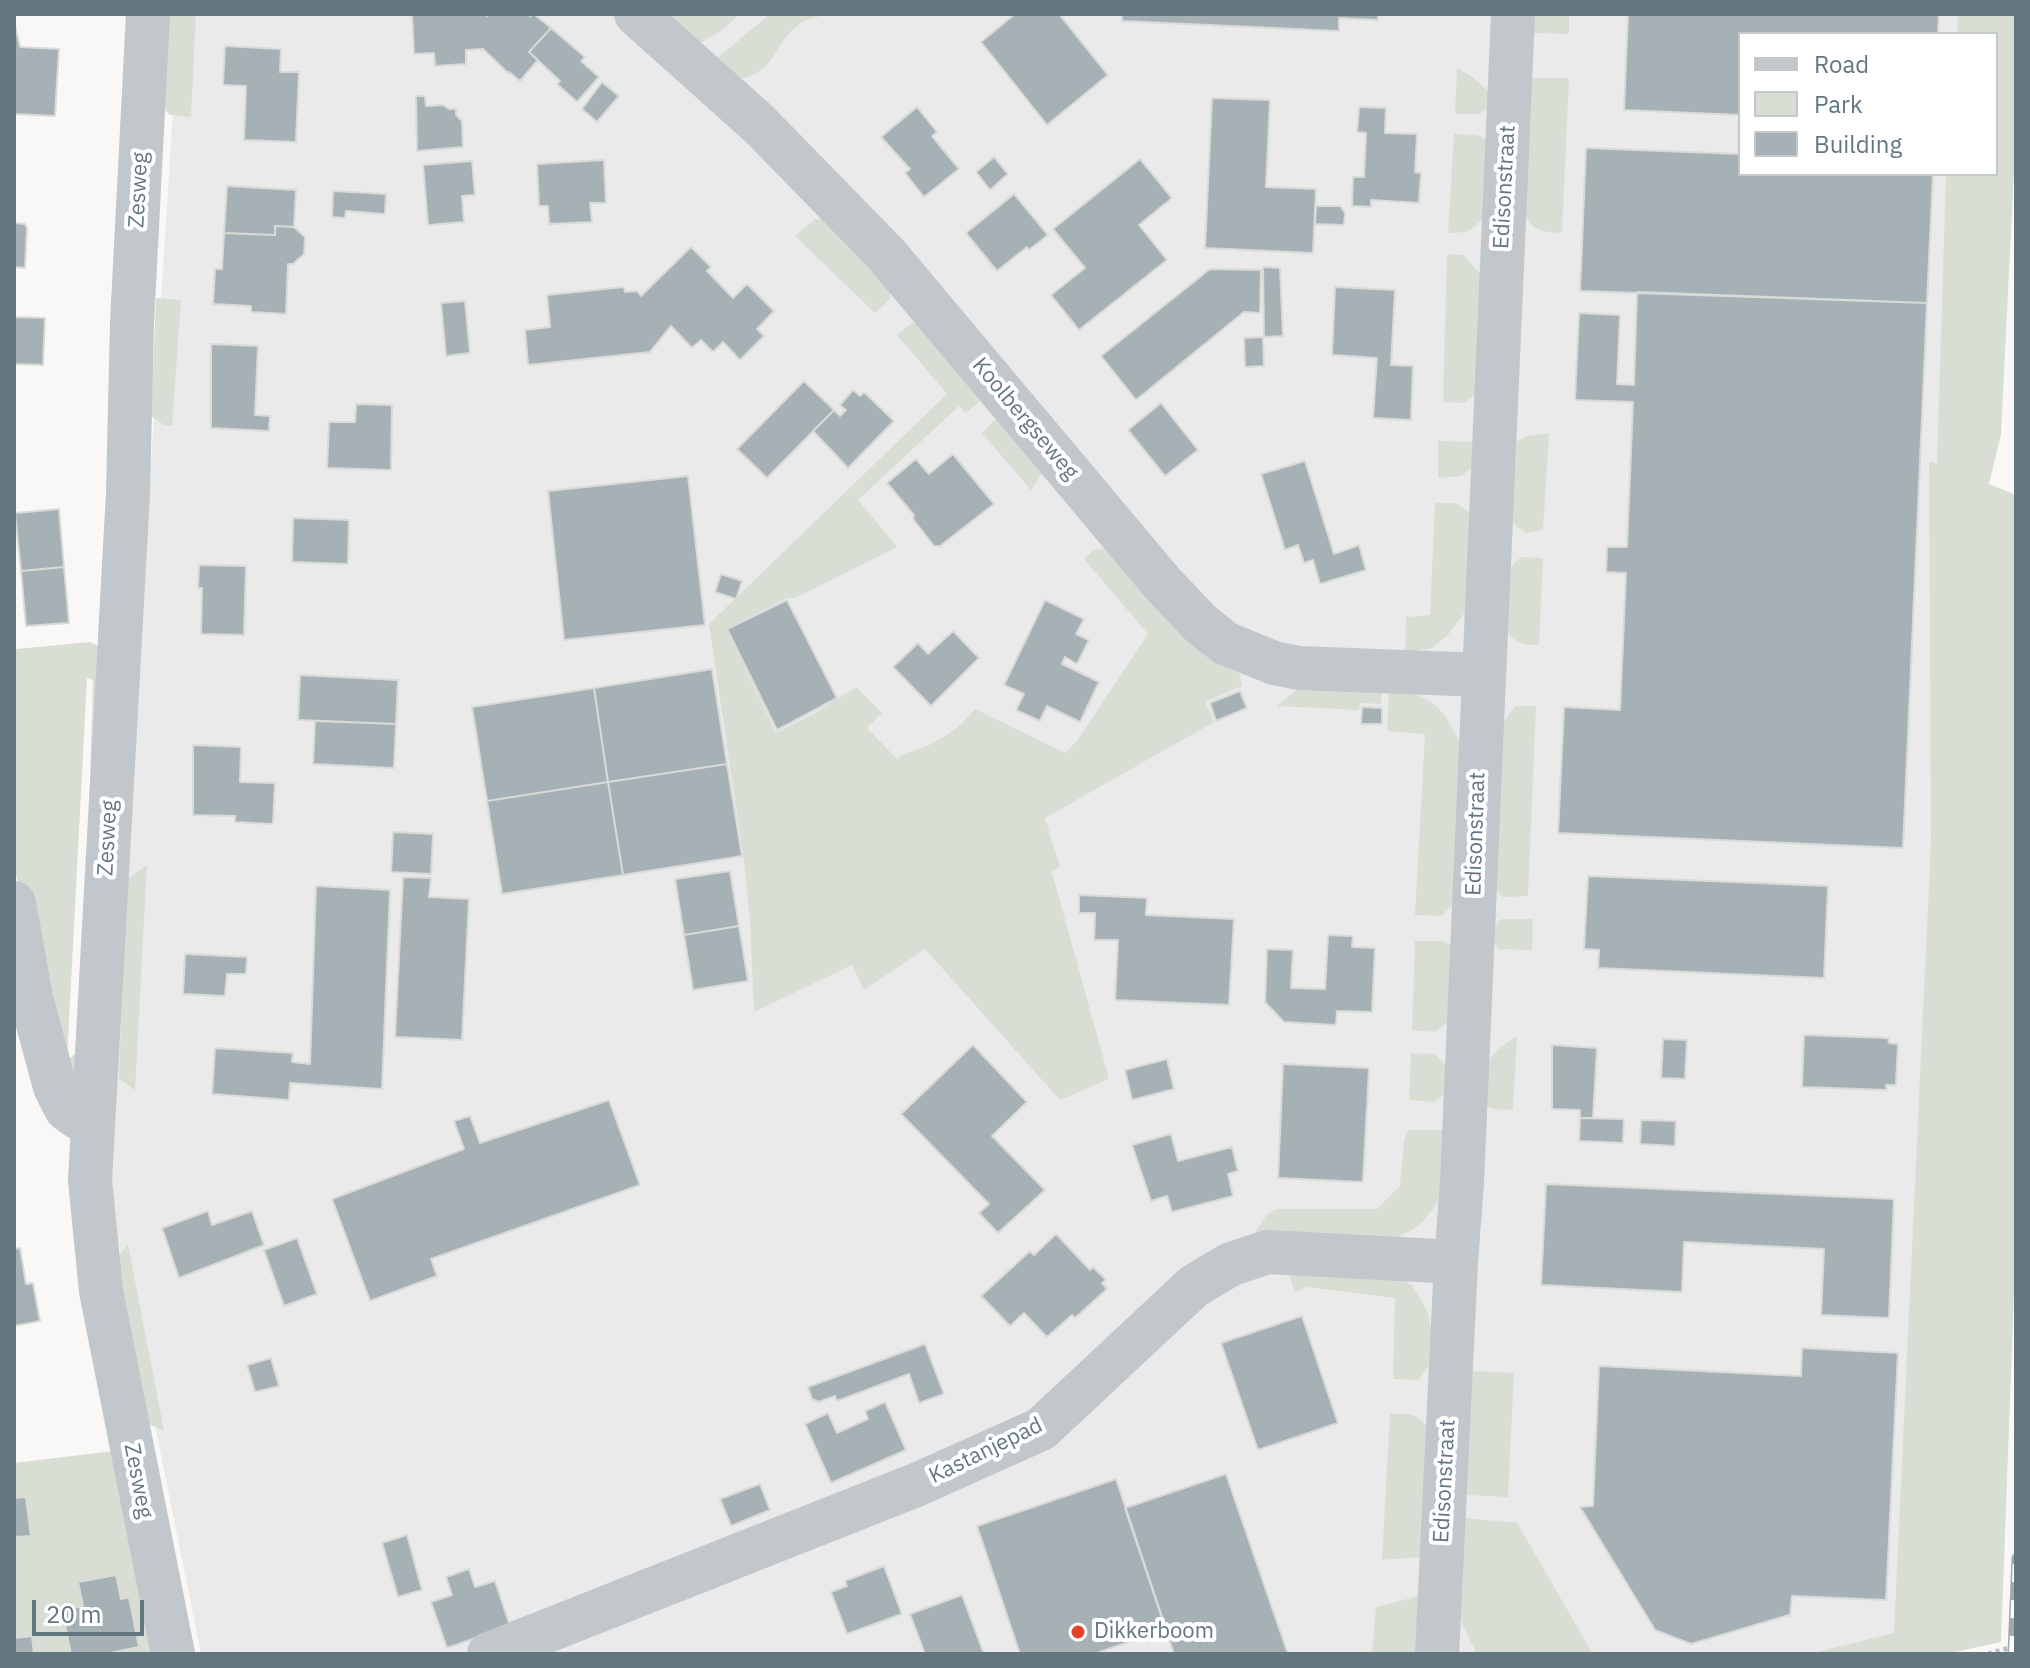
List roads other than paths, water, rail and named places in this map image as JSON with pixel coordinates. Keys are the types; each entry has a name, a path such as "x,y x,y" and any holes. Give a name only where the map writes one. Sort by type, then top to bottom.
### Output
{"street":[{"name":"Zesweg","path":"148,14 132,323 128,493 90,1180 101,1291 173,1654"},
{"name":"Koolbergseweg","path":"636,14 759,124 885,253 1163,584 1200,623 1225,643 1252,656 1299,668 1483,675"},
{"name":"Edisonstraat","path":"1437,1654 1464,1143 1513,14"},
{"path":"14,903 31,998 55,1087 66,1109 77,1117 92,1118"},
{"name":"Kastanjepad","path":"489,1654 916,1485 1041,1429 1194,1286 1231,1264 1268,1252 1372,1255 1456,1262"}],"railway":[{"path":"2012,1654 2016,1558"}],"place":[{"name":"Dikkerboom","path":"1078,1632"}]}
